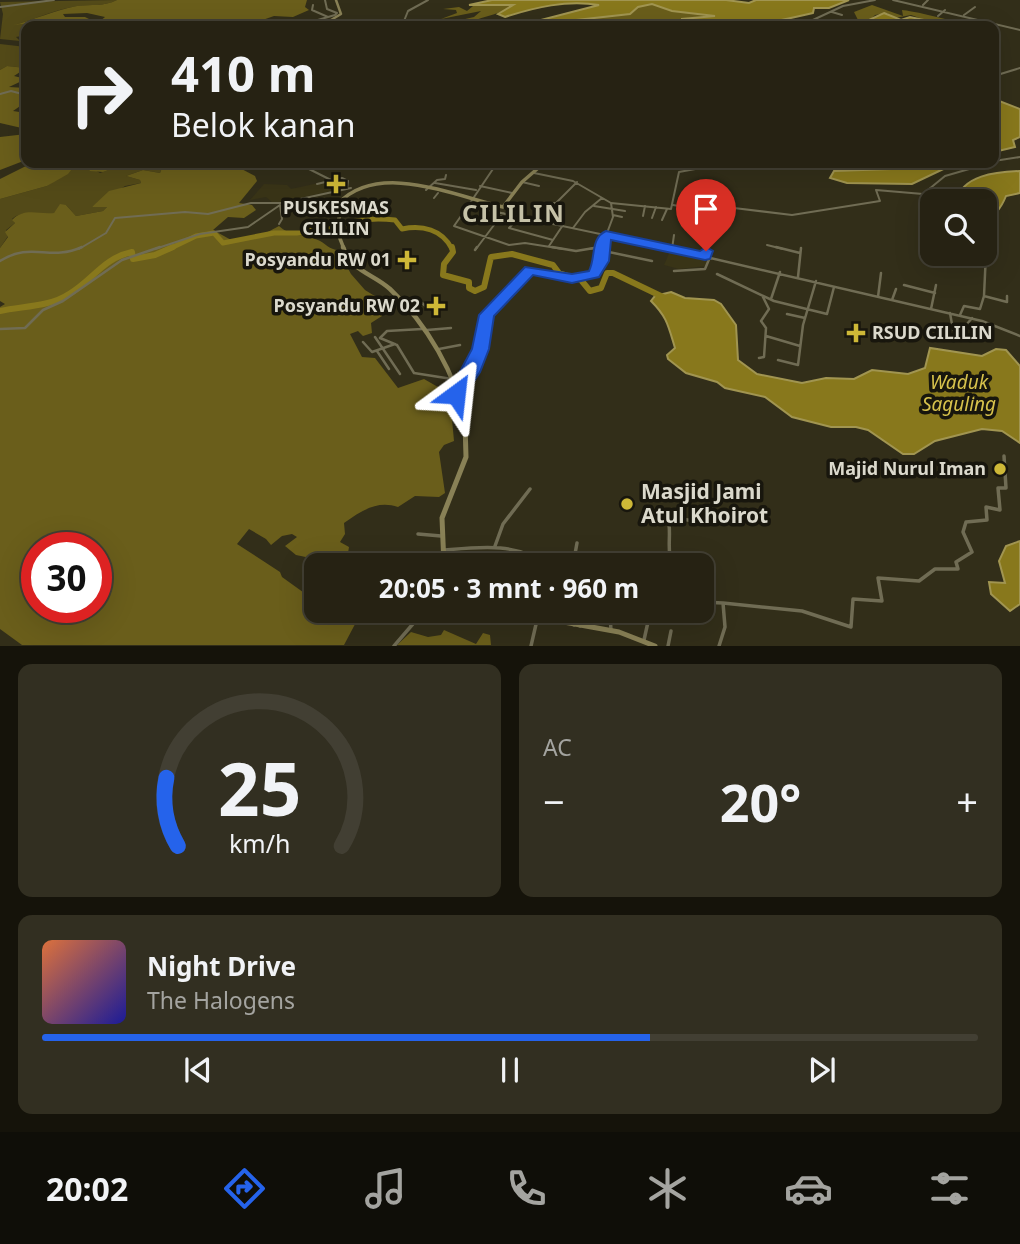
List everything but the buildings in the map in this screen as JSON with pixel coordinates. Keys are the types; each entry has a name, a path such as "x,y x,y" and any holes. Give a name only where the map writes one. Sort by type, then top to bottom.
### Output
{"main road":[{"path":"327,21 342,13 336,0"},
{"path":"442,551 444,510 466,457 467,425 439,349 388,288 351,264 341,246 339,203 349,188 383,181 502,211 522,182 538,168"},
{"path":"562,623 611,631 644,640 655,646"}],"street":[{"path":"0,7 54,0"},
{"path":"318,21 337,13 327,9 325,0"},
{"path":"404,21 408,11 428,0"},
{"path":"809,21 853,3 875,0"},
{"path":"893,0 985,21"},
{"path":"923,5 928,0"},
{"path":"313,5 312,10 330,18"},
{"path":"963,15 975,7"},
{"path":"938,16 945,10"},
{"path":"832,12 842,15"},
{"path":"1011,28 1013,22"},
{"path":"999,25 1020,30"},
{"path":"999,74 1020,68"},
{"path":"0,94 11,91 21,94"},
{"path":"999,161 1020,157"},
{"path":"307,168 331,180"},
{"path":"493,168 453,226 509,245 525,243 576,251 601,247"},
{"path":"673,205 679,172 701,168"},
{"path":"705,256 714,231 719,232 726,214 734,208 792,215 871,204 880,200 876,190 923,194 927,186 947,172 962,173 976,168"},
{"path":"531,173 577,182 611,203 667,208 673,205 726,214"},
{"path":"426,190 445,179 446,175"},
{"path":"0,261 16,250 58,254 79,249 106,233 111,220 115,218 185,212 208,215 256,202 281,204 349,188 345,179 317,184"},
{"path":"522,182 539,186"},
{"path":"539,220 552,203 556,204 577,182"},
{"path":"435,183 513,194"},
{"path":"434,198 438,193"},
{"path":"573,228 603,198"},
{"path":"456,394 471,372 481,349 487,315 530,270 572,279 596,272 603,251 601,247 613,215 611,203"},
{"path":"279,224 282,219 281,204"},
{"path":"0,329 25,328 43,310 63,301 131,256 200,234 248,227 281,204"},
{"path":"643,216 645,205"},
{"path":"594,206 625,211"},
{"path":"652,218 656,207"},
{"path":"663,219 667,208"},
{"path":"475,250 502,211 960,315 1020,337"},
{"path":"613,215 622,217"},
{"path":"520,216 509,228 553,240"},
{"path":"549,248 563,225"},
{"path":"672,249 674,235"},
{"path":"768,245 800,253"},
{"path":"798,277 801,248"},
{"path":"603,251 652,261"},
{"path":"674,271 705,269 710,257"},
{"path":"960,315 964,306 980,309 984,296 985,266"},
{"path":"771,300 780,272"},
{"path":"878,297 881,273"},
{"path":"717,274 742,283 747,290 763,298 828,314 835,286"},
{"path":"778,360 798,365 805,318 816,281"},
{"path":"904,285 935,293"},
{"path":"931,309 936,285"},
{"path":"892,300 896,289"},
{"path":"984,296 1006,302 1007,296"},
{"path":"759,358 764,357 766,336 766,328 761,321 769,308 763,298"},
{"path":"407,310 421,303 429,309"},
{"path":"950,313 953,330"},
{"path":"787,314 805,318"},
{"path":"972,318 967,324 979,333"},
{"path":"452,328 387,331 380,337 395,344 414,373 452,380"},
{"path":"766,336 800,346"},
{"path":"375,337 400,374"},
{"path":"363,342 371,352 395,344"},
{"path":"439,349 460,345"},
{"path":"377,351 389,369"},
{"path":"714,603 803,611 850,627 853,599 881,601 878,578 923,581 935,569 958,569 956,562 971,554 964,527 966,522 987,520 986,507 1000,510 998,488 1006,488 1004,456"},
{"path":"495,546 503,524 530,489"},
{"path":"668,553 672,533 668,517 701,522 702,507"},
{"path":"418,534 441,536"},
{"path":"575,553 577,543"},
{"path":"442,551 495,546 520,553"},
{"path":"719,646 725,627 723,603"},
{"path":"394,646 414,623"},
{"path":"531,646 538,623"},
{"path":"611,623 611,631"},
{"path":"644,640 648,623"},
{"path":"668,646 671,631"}],"shaded area":[{"path":"117,0 70,7 21,21 15,25 21,25 21,36 16,37 20,41 0,39 3,14 0,2"},
{"path":"307,0 305,7 309,10 293,17 274,16 260,21 100,21 105,17 87,13 63,14 65,17 85,17 93,21 27,21 82,5 112,2"},
{"path":"652,4 716,16 688,18 684,21 556,21 630,14 638,7"},
{"path":"513,5 502,12 474,21 456,21 474,17 481,11 441,19 457,13 456,10 443,9 459,7 467,11 473,6"},
{"path":"872,5 903,16 902,10 954,21 928,21 911,15 895,18 887,13 875,15 871,19 878,21 862,21 854,12"},
{"path":"0,44 21,46 21,67 7,66 0,70"},
{"path":"7,66 21,67 21,71 14,76 21,78 21,81 9,87 21,88 21,105 13,111 21,112 21,128 0,123 0,70"},
{"path":"21,135 21,162 0,170 0,137"},
{"path":"22,168 73,168 68,174 47,186 0,199 0,179"},
{"path":"73,168 91,168 100,173 114,168 162,168 160,173 143,170 126,176 140,180 141,183 125,186 92,207 107,207 103,211 76,216 66,205 51,214 27,213 17,216 12,219 15,223 6,230 8,236 0,248 0,199 47,186"},
{"path":"88,168 114,168 103,172 90,171"},
{"path":"162,168 240,168 255,176 257,181 239,203 252,205 256,210 244,218 228,217 213,230 233,241 262,235 279,226 287,232 318,240 338,250 351,274 365,290 386,303 380,310 382,316 371,323 372,333 363,336 358,331 350,334 362,357 375,358 398,388 424,379 445,391 456,393 464,414 452,419 454,441 444,445 439,452 445,493 439,497 415,496 398,507 383,505 363,511 344,523 345,534 340,542 349,547 348,553 296,555 285,546 297,537 292,534 282,536 271,545 249,529 237,544 280,572 282,577 304,593 304,623 356,623 344,645 22,645 0,629 0,307 5,304 0,301 0,248 8,237 5,232 15,223 12,220 17,216 27,213 54,213 60,204 66,205 76,216 103,211 107,207 92,207 109,191 141,183 140,180 126,176 143,170 160,173"},
{"path":"328,181 336,190 280,202 272,202 266,197 250,200 264,184 287,185 291,189"},
{"path":"670,251 708,260 706,266 679,269 664,265"},
{"path":"444,630 476,644 483,633 490,635 491,645 397,645 411,632 428,637 441,635"}],"water":[{"path":"492,0 726,0 749,3 756,0 849,0 829,8 814,8 813,13 775,21 682,21 715,16 672,11 652,4 638,7 630,14 567,21 537,21 599,5 551,5 505,17 498,14 513,5 469,5"},
{"path":"884,13 901,20 910,17 929,21 878,21 871,19"},
{"path":"999,101 1020,109 1020,137 1013,140 1015,147 999,151"},
{"path":"946,168 912,184 847,183 830,178 834,171"},
{"path":"1020,171 1020,193 1006,196 997,211 997,189 962,189 973,180 1000,172"},
{"name":"Waduk Saguling","path":"671,292 685,298 714,300 721,304 736,325 738,360 757,374 802,383 826,378 854,379 872,370 908,374 925,368 930,348 982,356 996,349 1006,350 1020,366 1020,443 1002,431 982,429 935,441 914,454 903,454 868,430 831,427 792,417 765,397 725,388 717,382 686,373 668,359 667,355 675,348 661,312 651,301 655,296"},
{"path":"1020,541 1020,604 1010,611 991,594 989,582 1005,583 999,561 1006,546"}],"waterway":[{"path":"169,249 196,236 214,233 223,243 274,233 310,233 314,223 327,230 360,220 377,219 395,220 402,229 431,230 443,237 452,249"},
{"path":"0,311 45,304 61,298 122,255 132,252 133,259 155,255 173,247"},
{"path":"452,247 453,252 444,264 443,275 469,282 469,288 475,291 484,287 491,257 512,254 553,265 559,273 581,280 590,291 601,288 607,273 613,273 663,297"}],"place":[{"name":"PUSKESMAS CILILIN","path":"336,184"},
{"name":"Posyandu RW 01","path":"407,260"},
{"name":"Posyandu RW 02","path":"436,306"},
{"name":"RSUD CILILIN","path":"856,333"},
{"name":"Majid Nurul Iman","path":"1000,469"},
{"name":"Masjid Jami Atul Khoirot","path":"627,504"}],"district":[{"name":"CILILIN","path":"514,214"}],"route":[{"path":"456,394 471,372 481,349 487,315 530,270 572,279 594,274 602,261 601,247 606,235 705,256 706,251"}]}
